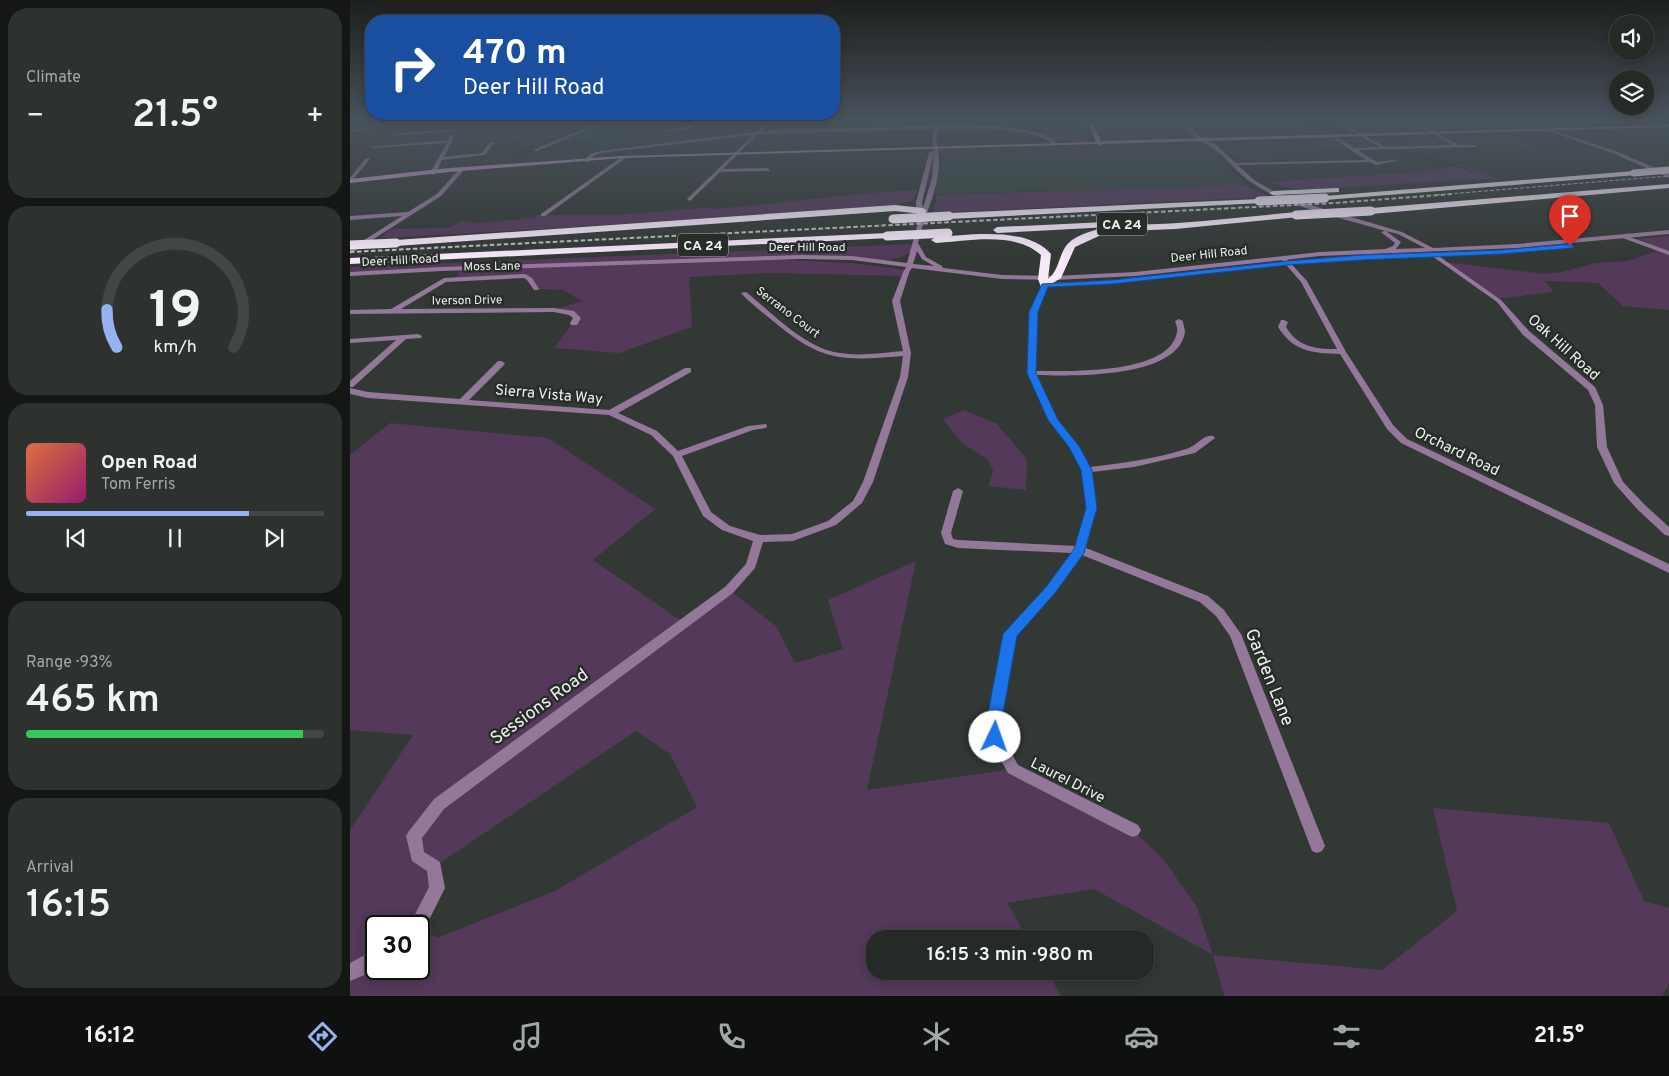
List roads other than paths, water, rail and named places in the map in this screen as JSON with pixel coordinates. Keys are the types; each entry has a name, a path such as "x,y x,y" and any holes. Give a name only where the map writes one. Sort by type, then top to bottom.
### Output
{"highway":[{"name":"CA 24","path":"883,219 1324,198 1669,170"},
{"path":"1273,193 1478,180 1572,178"},
{"name":"CA 24","path":"350,261 1372,211 1666,186"},
{"path":"396,243 895,208 919,202"},
{"path":"895,208 923,211"},
{"path":"519,254 645,252 1004,239 1031,243 1046,254 1044,282 1055,278 1069,247 1095,234 1296,215"},
{"name":"CA 24","path":"350,245 854,221"}],"main road":[{"path":"350,181 505,166"}],"street":[{"path":"350,181 362,166"},
{"path":"433,173 436,166"},
{"path":"543,215 611,166"},
{"path":"690,199 722,166"},
{"name":"Sierra Vista Way","path":"350,390 368,395 611,413 654,433 677,455 707,514 726,528 759,539 793,537 832,523 857,503 868,482 904,377 908,352 896,300 915,245 923,211 927,207 935,166"},
{"name":"Oak Hill Road","path":"1237,166 1252,181 1273,193 1305,205 1400,234 1433,252 1496,298 1526,333 1592,389 1599,405 1602,448 1612,470 1619,482 1641,507 1669,533"},
{"path":"1647,166 1669,176"},
{"path":"923,211 919,207 919,202 928,167 934,172"},
{"path":"350,252 439,195 461,170"},
{"path":"717,171 768,170"},
{"path":"350,218 410,214"},
{"name":"Oak Hill Road","path":"1362,222 1419,250"},
{"path":"1384,232 1398,242 1396,247 1387,250"},
{"name":"Deer Hill Road","path":"350,274 442,268 809,257 884,261 908,268 996,283 1112,282 1285,260 1517,246 1669,232"},
{"path":"1622,236 1635,239 1669,253"},
{"name":"Deer Hill Road","path":"1055,278 1115,275 1387,250 1433,252 1522,250 1669,236"},
{"path":"884,261 902,257 915,245 924,258 948,270"},
{"name":"Deer Hill Road","path":"752,259 948,270 1044,282"},
{"name":"Orchard Road","path":"1285,260 1304,281 1342,352 1390,427 1404,441 1669,569"},
{"name":"Moss Lane","path":"392,312 444,280 525,276 530,279 536,289"},
{"name":"Laurel Drive","path":"1044,282 1034,312 1032,373 1053,420 1074,446 1087,470 1091,508 1080,550 1051,590 1010,634 994,724 995,737 1012,769 1133,830"},
{"name":"Serrano Court","path":"744,293 804,340 823,351 867,356 908,352"},
{"name":"Iverson Drive","path":"350,312 554,310 571,313 577,318 574,323"},
{"path":"1032,373 1098,372 1145,364 1159,359 1178,342 1181,333 1179,321"},
{"path":"1284,322 1282,327 1292,343 1302,348 1342,352"},
{"path":"350,340 418,336"},
{"path":"351,382 404,337"},
{"path":"463,401 502,363"},
{"path":"611,413 688,370"},
{"path":"677,455 750,428 763,426"},
{"path":"1087,470 1134,464 1192,451 1210,438"},
{"name":"Garden Lane","path":"958,491 946,533 949,541 958,544 1080,550 1204,599 1220,613 1235,634 1317,846"},
{"name":"Sessions Road","path":"423,915 437,888 434,867 417,856 414,836 440,804 729,590 751,566 759,539"},
{"path":"350,972 365,965"}],"waterway":[{"path":"1459,167 1474,172"}],"railway":[{"path":"1436,195 1669,176"},
{"path":"350,252 1335,203 1452,194"}]}
